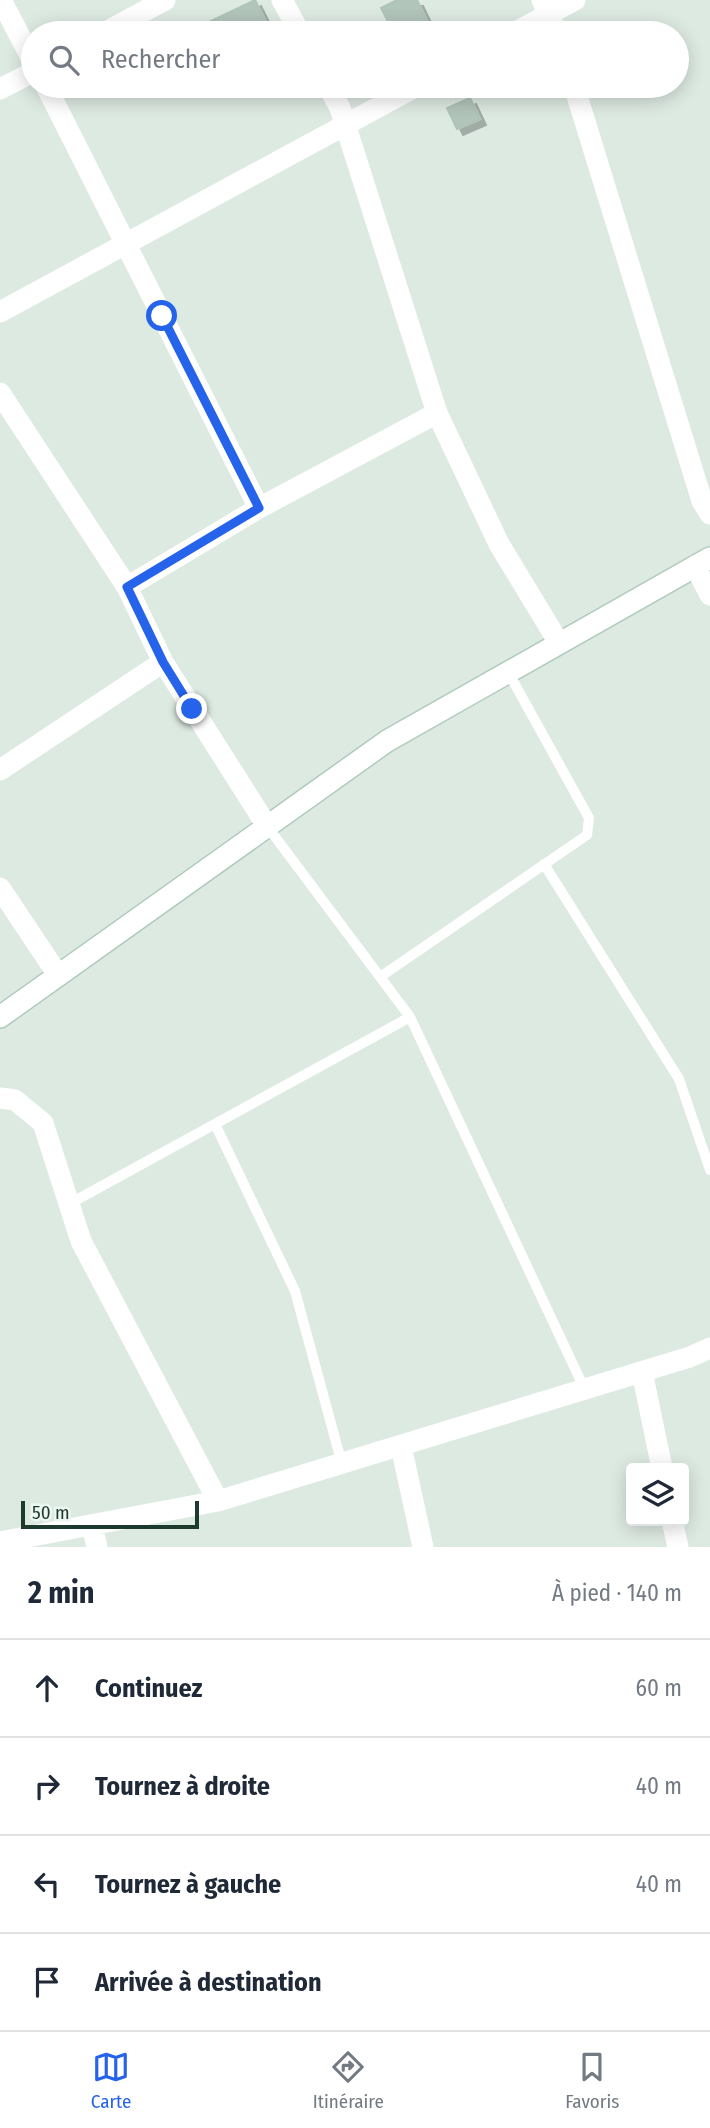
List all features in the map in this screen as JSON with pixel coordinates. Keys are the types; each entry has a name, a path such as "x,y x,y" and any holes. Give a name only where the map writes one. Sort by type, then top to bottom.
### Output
{"street":[{"path":"1,0 21,38"},
{"path":"126,21 165,0"},
{"path":"282,0 293,21"},
{"path":"550,16 575,0"},
{"path":"0,89 21,78"},
{"path":"52,98 259,508"},
{"path":"335,98 438,413 499,544 559,643"},
{"path":"0,312 395,98"},
{"path":"578,98 702,501 710,514"},
{"path":"0,393 127,587 163,662 267,826"},
{"path":"127,587 259,508 438,413"},
{"path":"0,1017 387,741 703,562 710,595"},
{"path":"0,769 163,662"},
{"path":"0,888 58,975"},
{"path":"0,1098 15,1100 43,1123 81,1241 218,1501"},
{"path":"0,1542 218,1501 585,1390 690,1357 710,1348"},
{"path":"642,1372 661,1463"},
{"path":"401,1446 423,1547"},
{"path":"92,1525 96,1547"},
{"path":"673,1526 678,1547"}],"lane":[{"path":"380,976 587,835 589,818 508,672"},
{"path":"267,826 410,1017 585,1390"},
{"path":"544,864 679,1079 710,1170"},
{"path":"69,1205 410,1017"},
{"path":"215,1124 295,1291 342,1464"}],"building":[{"path":"255,0 266,21 211,21"},
{"path":"397,0 417,0 427,21 388,21 381,8"},
{"path":"470,98 480,119 457,129 447,108"}],"route":[{"path":"162,316 259,508 127,587 163,662 192,709"}]}
